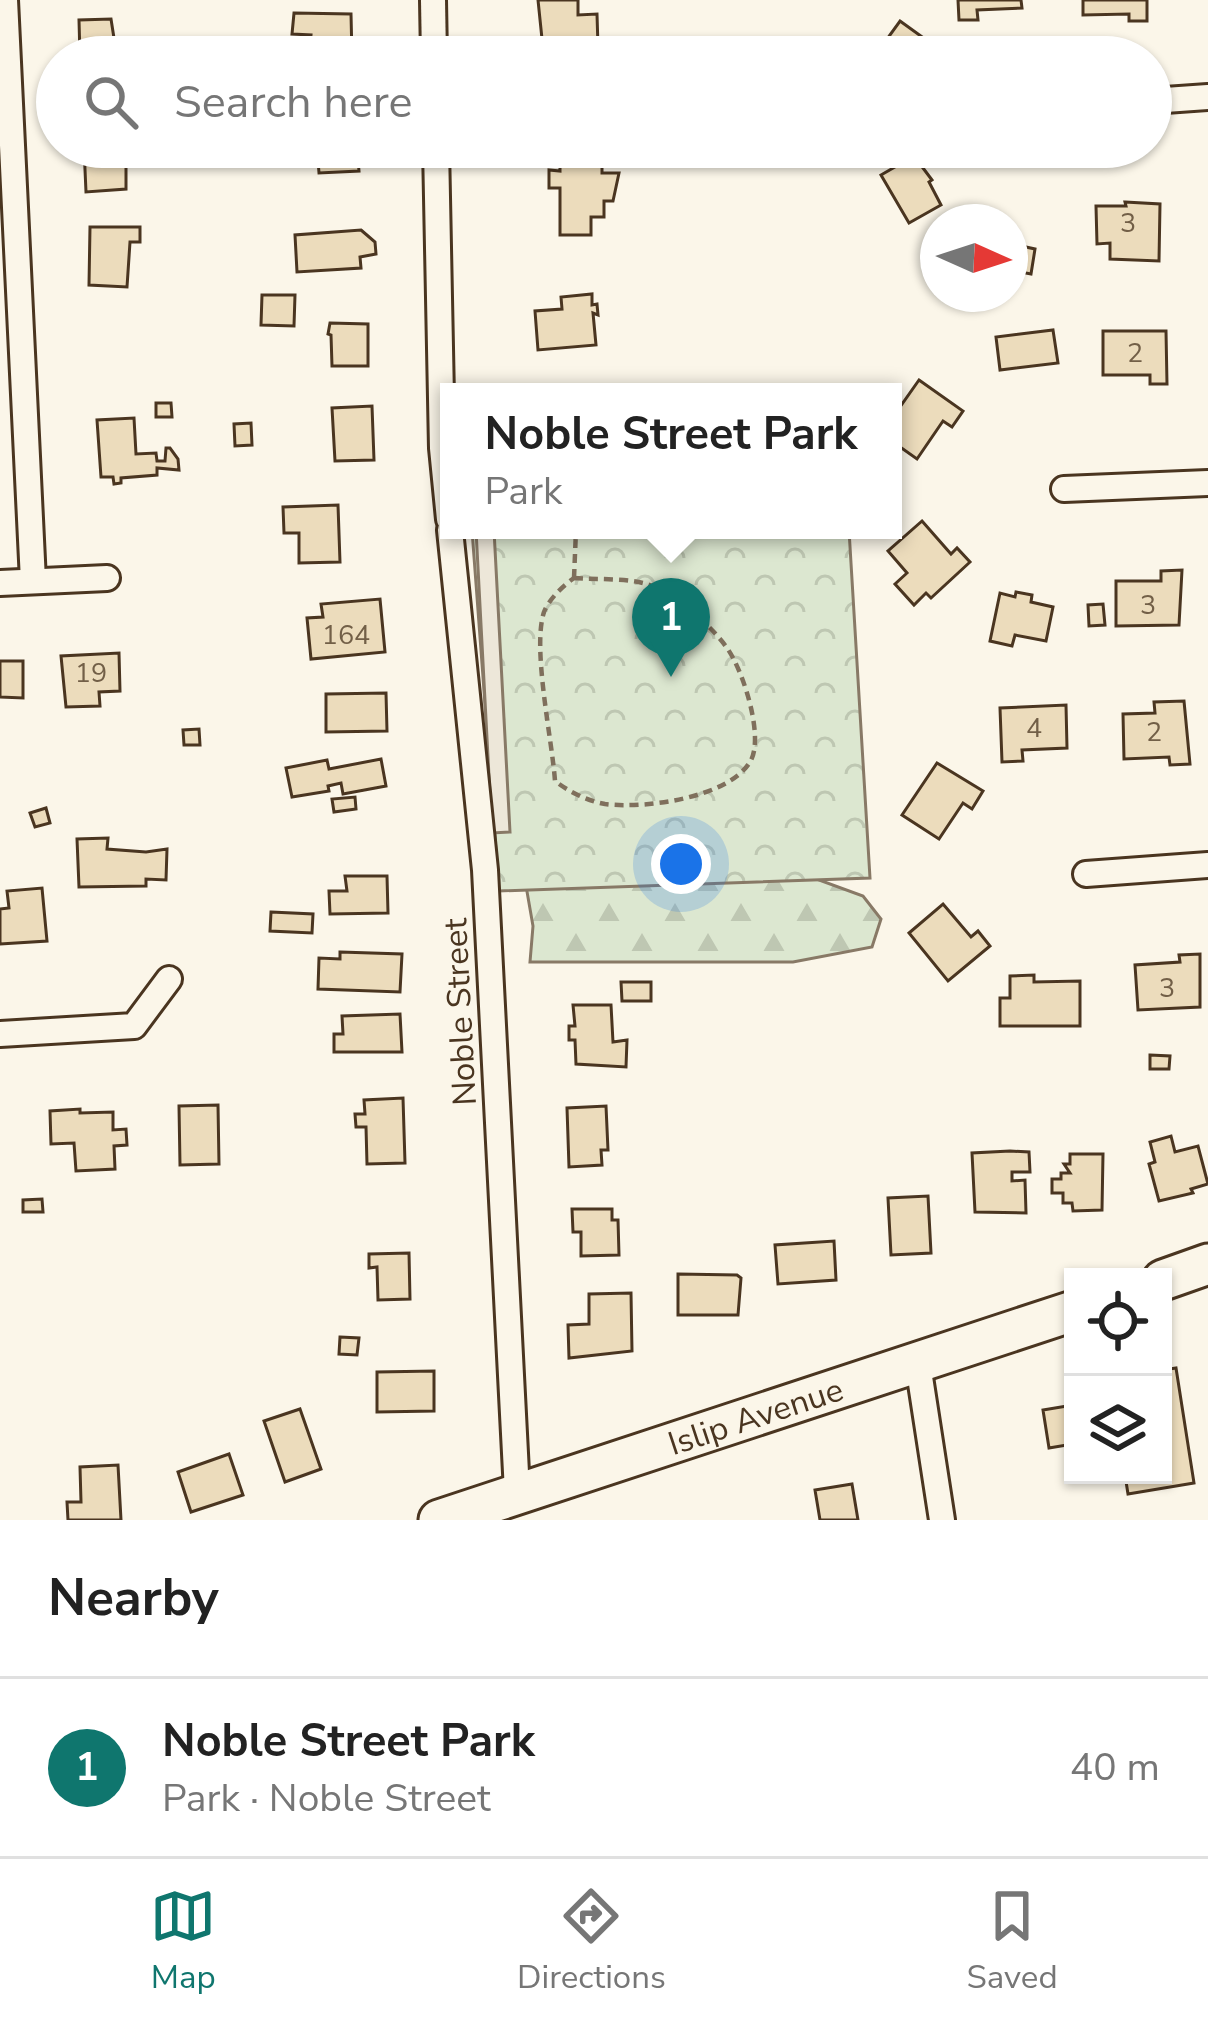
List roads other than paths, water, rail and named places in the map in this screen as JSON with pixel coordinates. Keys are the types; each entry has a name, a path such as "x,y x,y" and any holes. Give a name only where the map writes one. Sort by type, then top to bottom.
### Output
{"main road":[{"path":"1172,1277 1208,1264"},
{"name":"Islip Avenue","path":"439,1520 1064,1314"}],"street":[{"path":"5,0 33,581"},
{"path":"434,0 434,36"},
{"path":"1172,100 1208,98"},
{"path":"436,168 441,383"},
{"path":"1064,489 1208,483"},
{"name":"Noble Street","path":"451,539 484,870 518,1492"},
{"path":"0,583 107,578"},
{"path":"1086,874 1208,865"},
{"path":"0,1034 134,1026 170,979"},
{"path":"919,1364 942,1520"}],"place":[{"name":"Noble Street Park","path":"671,677"}]}
